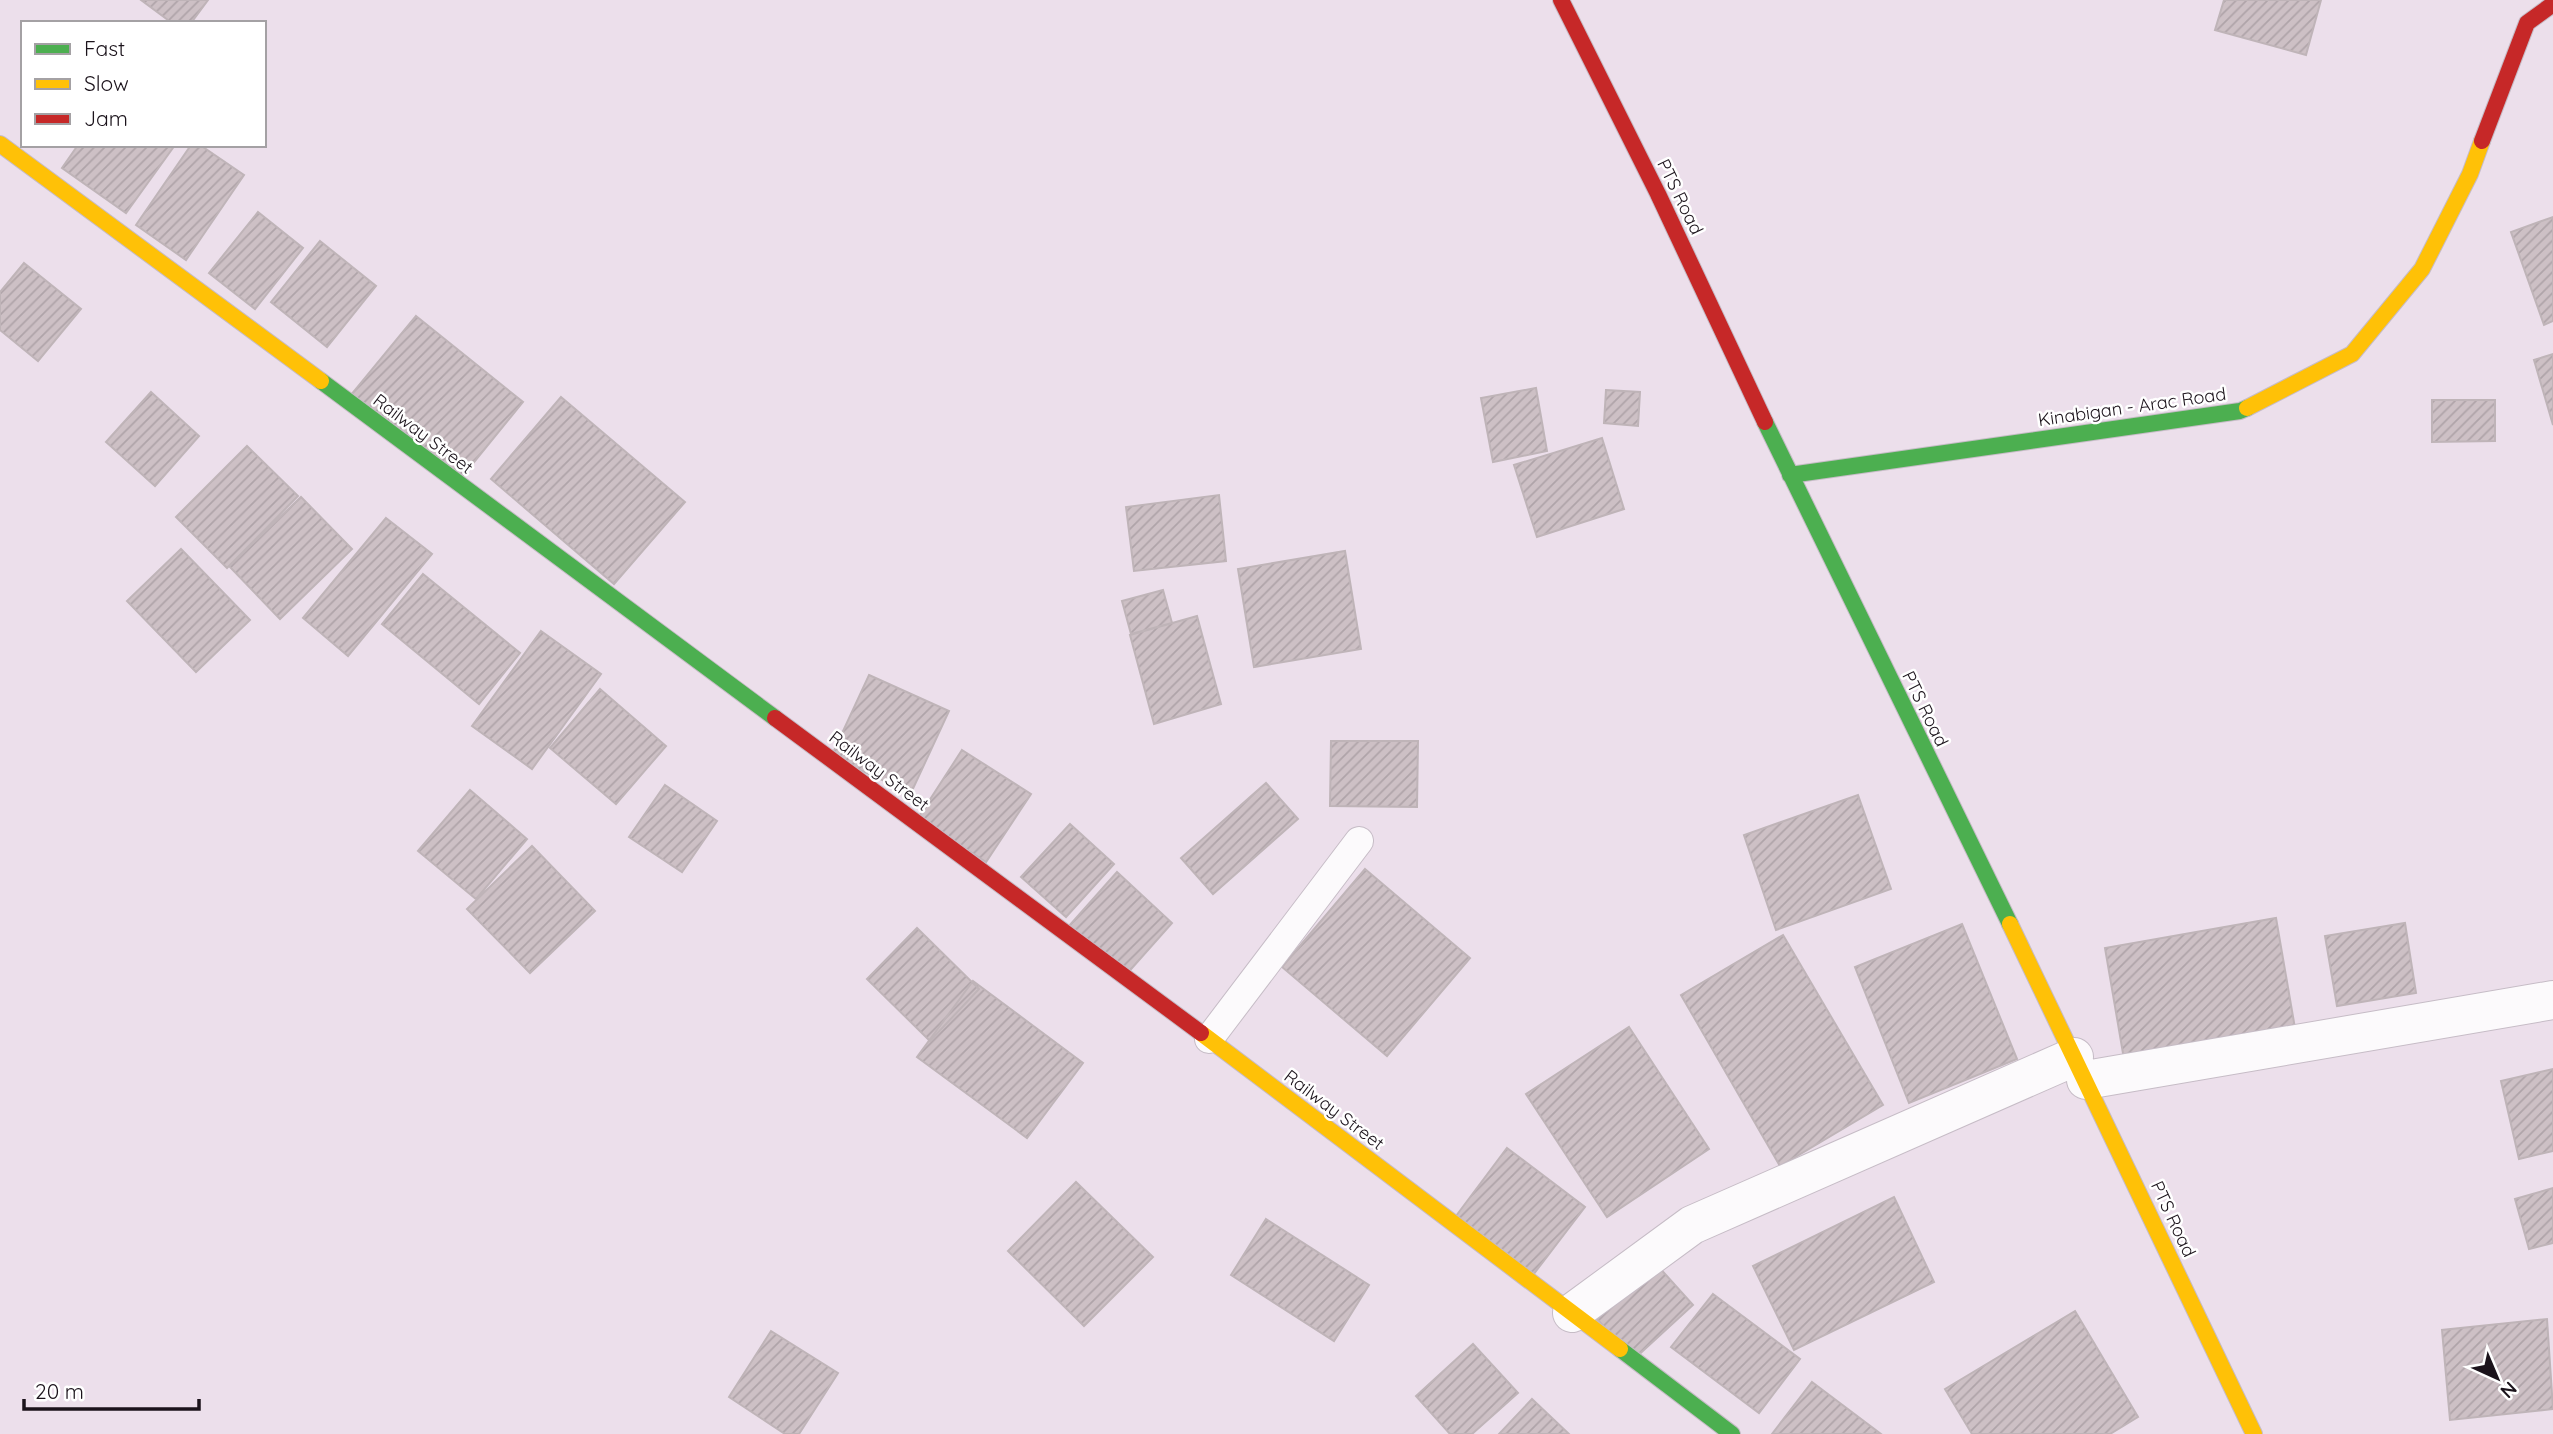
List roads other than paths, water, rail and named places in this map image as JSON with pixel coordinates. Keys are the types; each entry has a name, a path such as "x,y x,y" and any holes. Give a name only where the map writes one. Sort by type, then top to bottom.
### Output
{"street":[{"name":"PTS Road","path":"1561,0 1658,194 1790,475 2080,1069 2254,1434"},
{"name":"Kinabigan - Arac Road","path":"1790,475 2240,411 2352,354 2422,269 2470,174 2527,23 2553,4"},
{"name":"Railway Street","path":"0,144 1209,1039 1732,1434"},
{"path":"1572,1313 1692,1226 2080,1069 2553,1000"}],"lane":[{"path":"1209,1039 1359,841"}]}
